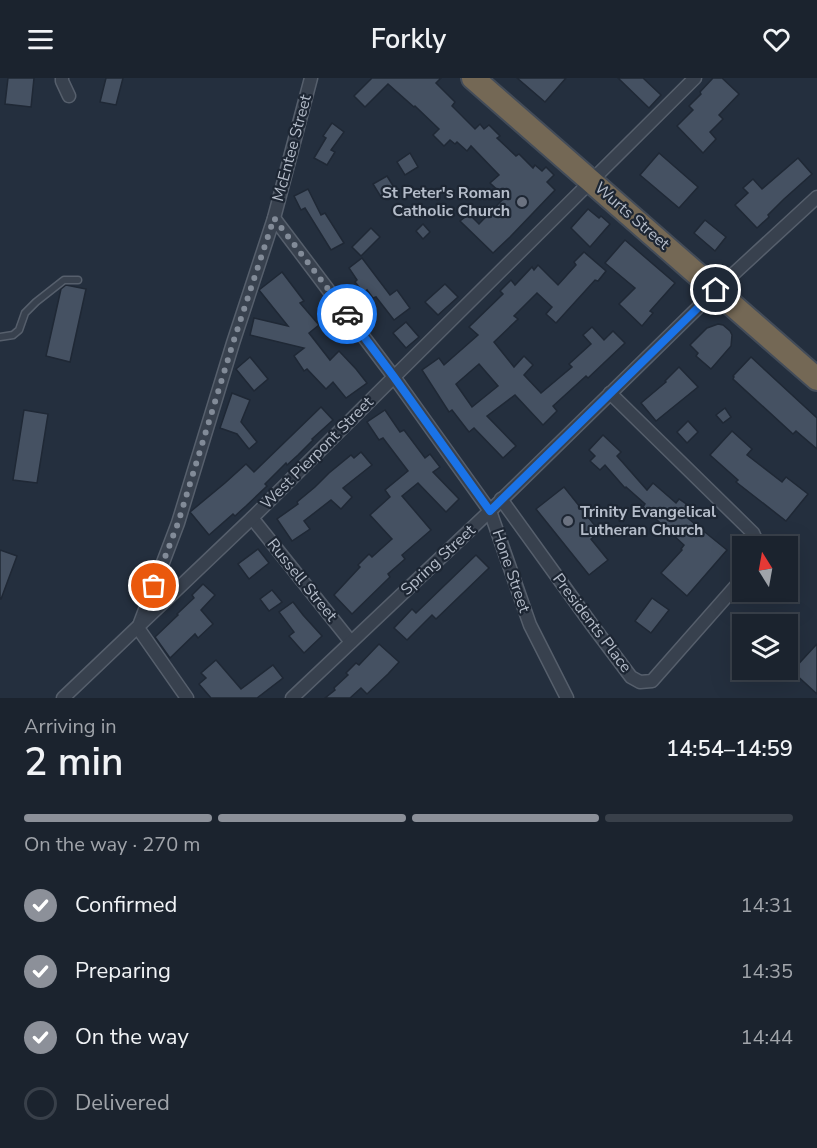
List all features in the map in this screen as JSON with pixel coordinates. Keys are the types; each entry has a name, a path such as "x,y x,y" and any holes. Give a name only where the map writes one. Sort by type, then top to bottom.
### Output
{"highway":[{"name":"Wurts Street","path":"473,78 817,379"}],"street":[{"path":"62,78 69,96"},
{"name":"McEntee Street","path":"138,628 178,523 274,218 311,78"},
{"name":"West Pierpont Street","path":"63,698 252,518 695,78"},
{"name":"Spring Street","path":"292,698 490,511 716,290 817,197"},
{"name":"Hone Street","path":"274,218 394,377 490,511 530,625 567,698"},
{"path":"610,393 754,536"},
{"name":"Presidents Place","path":"501,499 591,625 631,677 640,682 652,681 732,590"},
{"name":"Russell Street","path":"252,518 351,642"},
{"path":"138,628 187,698"}],"lane":[{"path":"0,337 13,335 19,330 25,313 64,280 78,280"}],"building":[{"path":"8,78 34,78 31,107 5,104"},
{"path":"106,78 123,78 116,105 100,102"},
{"path":"372,78 441,78 436,83 455,102 452,106 475,129 480,124 484,129 489,125 500,136 497,138 516,156 519,154 533,168 535,165 542,171 546,167 554,175 547,182 555,190 493,253 460,221 469,214 479,224 505,197 490,183 499,175 471,146 467,151 457,142 455,144 450,140 444,146 433,135 439,129 388,84 365,107 354,96"},
{"path":"517,78 566,78 545,102"},
{"path":"618,78 643,78 661,95 649,108"},
{"path":"713,78 722,78 739,94 719,115 723,119 710,132 716,139 703,153 677,126 693,110 689,106"},
{"path":"332,123 344,132 331,150 335,152 327,165 314,158 326,138 323,136"},
{"path":"410,153 418,167 405,175 397,162"},
{"path":"659,153 698,187 679,208 640,175"},
{"path":"798,158 812,174 757,228 735,205 748,193 743,188 753,179 762,189"},
{"path":"387,176 395,189 381,197 373,184"},
{"path":"308,189 321,215 325,213 344,243 331,250 305,208 301,210 294,196"},
{"path":"588,209 610,224 590,247 571,228"},
{"path":"705,220 726,237 715,251 694,233"},
{"path":"423,224 430,232 423,239 416,231"},
{"path":"371,228 380,237 361,256 352,247"},
{"path":"625,240 675,283 650,311 653,313 642,326 619,304 635,288 605,263"},
{"path":"584,252 606,271 556,323 546,314 552,307 537,293 514,316 518,319 494,342 514,367 524,356 533,365 524,375 541,393 572,367 569,364 591,344 583,335 592,327 604,340 613,331 625,343 588,378 586,376 553,406 557,411 543,425 515,395 487,416 516,446 503,458 474,428 469,432 452,410 449,412 422,370 439,358 444,365 478,335 469,327 503,294 500,291 511,280 515,285 532,267 534,270 538,265 558,285 576,265 574,262","holes":["479,364 498,386 472,407 456,384"]},
{"path":"362,258 390,295 397,290 410,308 394,320 376,297 373,298 367,290 364,293 355,282 357,280 349,268"},
{"path":"282,272 304,301 300,303 319,325 309,333 330,360 339,351 367,383 346,398 333,382 326,389 307,369 304,371 294,356 304,348 250,335 254,318 288,326 259,290"},
{"path":"445,284 458,297 438,315 425,302"},
{"path":"66,285 86,289 70,362 46,356 61,289"},
{"path":"406,322 419,337 406,348 393,333"},
{"path":"718,324 730,331 731,346 711,369 696,356 698,353 690,345 707,328"},
{"path":"250,357 268,379 254,391 236,369"},
{"path":"751,357 817,418 817,449 796,431 793,434 733,379 733,376"},
{"path":"679,367 698,387 656,421 641,403 666,382"},
{"path":"232,393 250,400 241,422 257,442 249,449 237,434 220,428"},
{"path":"321,407 333,420 287,465 286,463 246,506 209,535 190,512 246,464 254,472"},
{"path":"725,408 731,417 723,423 716,415"},
{"path":"24,410 48,414 37,483 13,480"},
{"path":"385,410 400,432 404,430 425,458 430,454 440,467 433,472 459,499 446,512 418,483 402,496 431,530 402,555 405,559 388,574 390,577 352,614 334,595 369,554 372,557 392,539 370,515 390,497 385,490 408,471 383,438 379,440 367,422"},
{"path":"688,421 698,432 687,443 677,432"},
{"path":"732,431 752,449 747,455 782,482 786,477 808,494 786,521 736,482 738,480 710,455"},
{"path":"603,435 621,452 617,456 647,490 653,483 676,503 679,499 692,508 685,516 727,550 687,596 661,573 684,545 643,507 645,504 625,488 605,465 600,470 590,461 595,456 589,450"},
{"path":"361,452 372,465 343,488 352,497 341,509 331,500 304,521 310,529 292,541 277,519 298,504 297,502 351,455 354,458"},
{"name":"Trinity Evangelical Lutheran Church","path":"564,487 600,532 591,539 608,560 589,575 536,509"},
{"path":"258,549 269,563 249,579 238,564"},
{"path":"0,550 17,556 1,599 0,599"},
{"path":"476,555 489,568 436,619 432,615 407,640 394,628 412,609 416,613"},
{"path":"203,584 215,595 201,610 213,624 198,638 195,634 170,658 155,637 194,598 192,595"},
{"path":"272,590 282,602 269,611 260,599"},
{"path":"652,598 669,610 651,633 635,621"},
{"path":"293,602 322,636 304,653 289,636 294,632 279,612"},
{"path":"379,644 399,662 388,674 367,694 361,688 350,698 325,698 335,690 334,688 348,675 346,673 356,663 359,665"},
{"path":"817,644 817,694 798,677 798,665"},
{"path":"216,660 241,689 273,665 283,678 257,698 211,698 199,684 206,678 201,673"}],"way so far":[{"path":"154,586 178,523 274,218 347,314"}],"place":[{"name":"St Peter's Roman Catholic Church","path":"522,202"},
{"name":"Trinity Evangelical Lutheran Church","path":"568,521"}],"route":[{"path":"347,314 490,511 716,290"}]}
